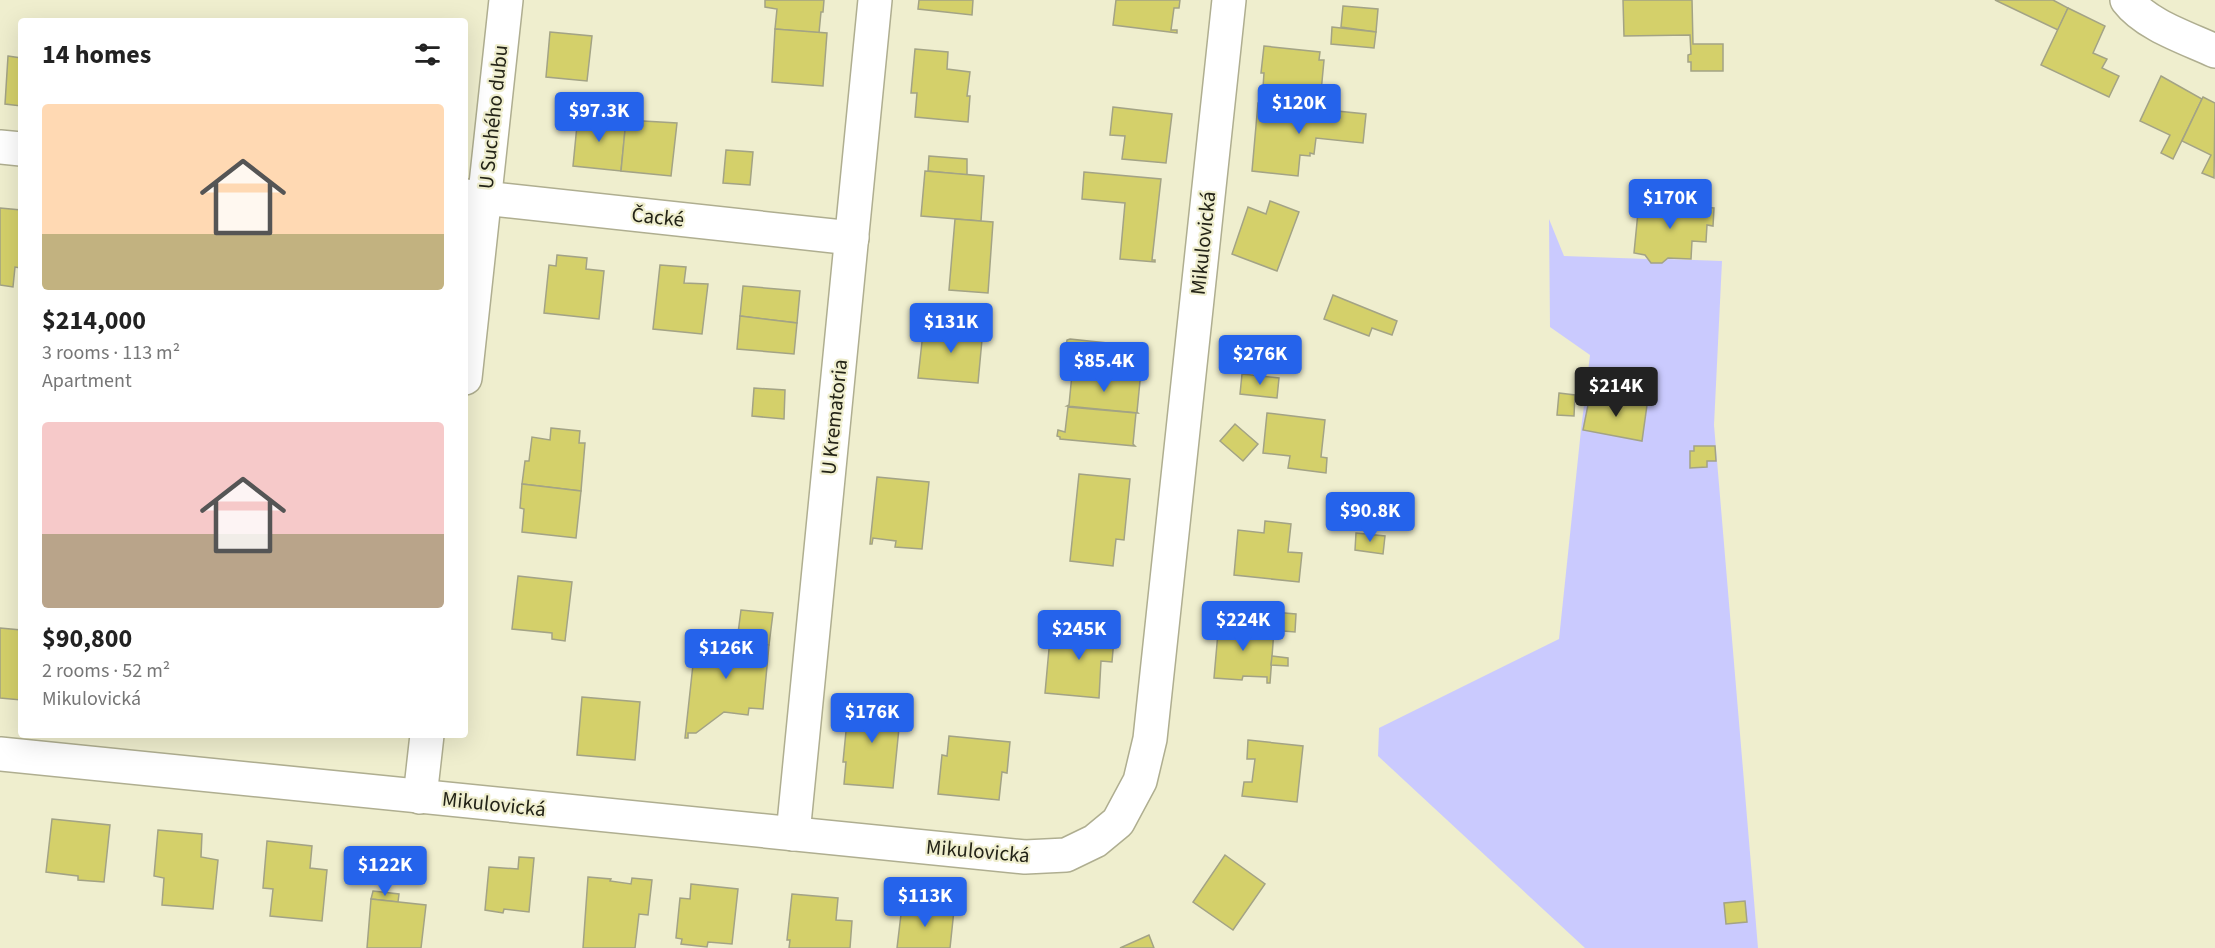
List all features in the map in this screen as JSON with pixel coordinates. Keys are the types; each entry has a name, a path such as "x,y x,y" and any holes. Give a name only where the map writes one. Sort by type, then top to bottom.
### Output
{"street":[{"name":"U Suchého dubu","path":"468,324 475,198 506,0"},
{"name":"U Krematoria","path":"793,834 875,0"},
{"name":"Mikulovická","path":"0,754 1025,857 1066,855 1095,841 1118,822 1140,781 1150,739 1229,0"},
{"path":"2127,0 2139,13 2150,20 2215,51"},
{"path":"0,147 18,149"},
{"name":"Čacké","path":"475,198 852,238"},
{"path":"420,797 427,738"}],"shaded area":[{"path":"1549,219 1564,256 1647,259 1651,263 1662,263 1666,259 1722,261 1714,425 1758,948 1585,948 1378,756 1379,728 1559,639 1590,355 1550,327"}],"building":[{"path":"765,0 824,0 819,33 775,29 777,9 765,7"},
{"path":"919,0 973,0 972,15 918,9"},
{"path":"1116,0 1180,0 1179,8 1174,8 1171,30 1177,30 1177,33 1113,25"},
{"path":"1623,0 1692,0 1693,44 1723,44 1723,71 1691,71 1691,62 1688,62 1688,55 1691,54 1690,35 1624,36"},
{"path":"1995,0 2053,0 2068,8 2058,30"},
{"path":"1343,6 1378,9 1376,32 1341,27"},
{"path":"2068,8 2105,26 2093,53 2107,59 2102,68 2119,76 2109,97 2041,65"},
{"path":"1332,27 1376,32 1374,48 1331,44"},
{"path":"775,29 827,33 823,86 772,82"},
{"path":"550,32 592,36 587,81 546,77"},
{"path":"1264,46 1320,52 1319,60 1324,60 1320,103 1314,102 1314,109 1262,102 1264,73 1261,73"},
{"path":"915,49 948,52 947,69 970,72 967,96 970,96 968,122 915,117 917,93 911,93"},
{"path":"8,56 18,58 18,106 5,104"},
{"path":"2161,76 2202,99 2173,159 2161,153 2170,135 2140,121"},
{"path":"2203,97 2215,103 2214,178 2202,173 2211,155 2182,141"},
{"path":"1258,103 1366,114 1363,143 1316,138 1314,154 1300,155 1298,176 1252,171"},
{"path":"1113,107 1172,114 1166,163 1122,159 1125,136 1110,135"},
{"path":"578,115 626,120 621,171 573,166"},
{"path":"626,120 677,123 671,176 621,171"},
{"path":"726,150 753,152 750,185 723,183"},
{"path":"929,156 967,159 967,175 928,171"},
{"path":"925,171 984,176 981,221 921,216"},
{"path":"1084,172 1161,179 1152,260 1155,262 1120,259 1125,203 1082,199"},
{"path":"1270,201 1299,212 1277,271 1232,254 1248,207 1266,214"},
{"path":"1639,202 1714,208 1713,226 1707,225 1706,242 1692,241 1691,259 1668,258 1662,263 1651,263 1645,255 1634,253"},
{"path":"0,208 18,210 18,268 15,267 13,287 0,285"},
{"path":"955,219 993,222 988,293 949,290"},
{"path":"557,255 587,258 586,269 604,271 599,319 544,313 549,265 556,266"},
{"path":"660,265 686,267 684,283 708,284 702,334 653,329"},
{"path":"743,286 800,291 797,323 740,316"},
{"path":"1333,295 1397,321 1392,335 1372,328 1369,336 1324,319"},
{"path":"740,316 797,323 794,354 737,349"},
{"path":"924,324 983,329 978,383 918,378"},
{"path":"1067,340 1145,347 1140,380 1079,373 1080,359 1076,359 1077,349 1066,347"},
{"path":"1070,372 1142,380 1140,381 1138,413 1067,406 1069,405 1072,374"},
{"path":"1242,374 1279,378 1277,398 1240,394"},
{"path":"754,388 785,390 784,419 752,416"},
{"path":"1559,393 1575,395 1574,416 1557,415"},
{"path":"1590,395 1647,405 1642,441 1583,430"},
{"path":"1068,407 1136,413 1133,444 1135,446 1060,439 1057,436 1058,430 1065,432"},
{"path":"1267,413 1325,420 1321,457 1327,458 1326,473 1288,468 1290,456 1263,453"},
{"path":"1235,424 1258,444 1243,461 1220,441"},
{"path":"551,428 580,431 579,443 585,443 581,491 522,484 525,461 529,461 532,437 550,440"},
{"path":"1694,446 1715,446 1716,461 1707,461 1707,467 1690,468 1690,451 1694,451"},
{"path":"1079,474 1130,479 1124,540 1116,539 1113,566 1070,561"},
{"path":"877,477 929,482 922,549 895,547 896,541 873,538 870,544"},
{"path":"522,484 581,491 576,538 522,532 524,509 520,508"},
{"path":"1265,521 1291,524 1288,552 1302,553 1299,582 1234,575 1238,530 1264,533"},
{"path":"1356,533 1385,536 1383,554 1355,550"},
{"path":"518,576 572,582 565,641 552,639 552,633 512,629"},
{"path":"741,610 773,613 769,645 737,641"},
{"path":"1249,610 1296,614 1295,632 1247,628"},
{"path":"1219,621 1247,624 1247,628 1274,630 1270,683 1267,683 1267,677 1243,676 1242,680 1214,678"},
{"path":"1077,623 1115,627 1112,662 1101,661 1099,698 1045,693 1050,638 1075,641"},
{"path":"0,628 18,630 18,700 0,698"},
{"path":"696,637 769,645 763,709 749,708 748,715 724,712 696,733 688,733 688,738 685,738"},
{"path":"1272,656 1288,658 1288,666 1271,665"},
{"path":"582,697 640,702 635,760 577,755"},
{"path":"864,697 894,699 893,717 900,718 893,788 844,784 846,762 843,762 848,711 862,712"},
{"path":"949,736 1010,742 1007,773 1002,772 999,800 938,794 942,755 947,756"},
{"path":"1248,740 1303,746 1297,802 1242,796 1244,782 1252,782 1255,759 1247,759"},
{"path":"52,819 110,825 104,882 78,880 78,876 46,872"},
{"path":"158,830 202,834 201,857 218,860 213,909 162,905 164,878 154,876"},
{"path":"267,841 312,846 310,868 327,870 322,921 270,916 273,889 263,888"},
{"path":"1225,855 1265,884 1233,930 1193,902"},
{"path":"519,857 534,858 529,912 504,909 503,913 485,910 489,867 518,869"},
{"path":"588,877 631,884 632,878 652,880 648,915 639,914 635,948 583,948"},
{"path":"691,884 738,889 732,944 708,942 707,947 681,944 682,939 676,938 680,898 690,899"},
{"path":"373,891 399,894 398,902 371,899"},
{"path":"792,894 838,898 836,920 852,921 850,948 789,948 790,940 787,940"},
{"path":"371,899 426,905 421,948 367,948"},
{"path":"1745,901 1747,922 1726,924 1724,903"},
{"path":"902,906 954,910 950,948 897,948"},
{"path":"1149,935 1154,948 1120,948"}]}
